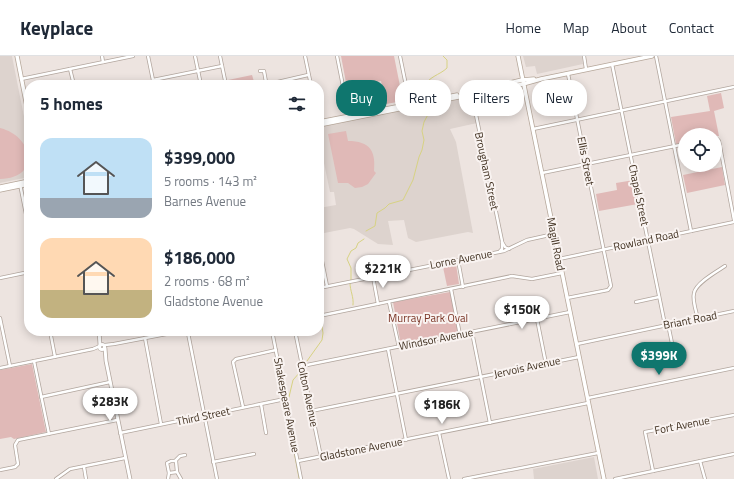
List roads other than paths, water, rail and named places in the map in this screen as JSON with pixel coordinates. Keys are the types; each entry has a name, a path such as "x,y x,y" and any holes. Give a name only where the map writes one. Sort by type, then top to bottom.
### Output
{"main road":[{"path":"17,56 24,93"},
{"name":"Magill Road","path":"518,56 523,80"},
{"path":"524,82 650,56"},
{"name":"Magill Road","path":"524,87 532,129 544,173 554,234 604,479"},
{"path":"324,123 395,108"},
{"path":"0,189 24,184"}],"street":[{"path":"102,56 103,62"},
{"path":"21,78 132,56"},
{"path":"148,56 153,80 222,66"},
{"path":"195,56 200,80"},
{"path":"220,56 225,80"},
{"path":"305,56 310,80"},
{"path":"337,56 349,118"},
{"path":"400,56 405,80"},
{"path":"584,56 586,70"},
{"path":"656,56 691,231"},
{"name":"Chapel Street","path":"612,64 659,297 674,353"},
{"path":"70,68 73,80"},
{"path":"260,70 264,71 266,80"},
{"name":"Ellis Street","path":"567,298 608,290 610,288 604,249 568,73"},
{"path":"286,80 308,75"},
{"path":"532,129 734,87"},
{"name":"Brougham Street","path":"476,116 502,241 502,249 500,252"},
{"path":"544,173 678,145"},
{"path":"722,154 733,204 734,221"},
{"path":"20,185 24,205"},
{"name":"Rowland Road","path":"559,259 734,221"},
{"name":"Lorne Avenue","path":"324,287 500,252 527,240 554,234"},
{"name":"Brougham Street","path":"502,241 505,247 509,249"},
{"path":"458,260 463,287"},
{"path":"698,319 694,292 700,284 725,266"},
{"path":"324,271 327,286"},
{"path":"0,278 24,273"},
{"path":"324,315 451,290 512,276 532,279 562,273"},
{"path":"373,277 378,304"},
{"path":"451,290 460,335"},
{"path":"636,302 659,297"},
{"path":"389,302 399,347"},
{"name":"Briant Road","path":"576,344 734,311"},
{"name":"Windsor Avenue","path":"302,366 570,312"},
{"path":"0,318 10,366"},
{"path":"537,319 546,364"},
{"path":"472,332 490,423"},
{"path":"51,336 55,357"},
{"path":"101,336 130,479"},
{"path":"0,368 156,336"},
{"path":"190,336 216,479"},
{"name":"Shakespeare Avenue","path":"273,336 302,479"},
{"name":"Colton Avenue","path":"296,336 321,457"},
{"path":"145,338 161,425"},
{"path":"388,349 406,440"},
{"path":"243,408 233,362 236,358 276,350"},
{"name":"Jervois Avenue","path":"311,411 579,357"},
{"path":"34,361 49,434"},
{"name":"Gladstone Avenue","path":"298,461 490,423 734,368"},
{"path":"42,397 110,382"},
{"name":"Third Street","path":"120,433 285,399"},
{"path":"261,404 266,433"},
{"name":"Fort Avenue","path":"653,471 645,432 734,415"},
{"path":"0,470 18,464 14,445 16,441 118,420"},
{"path":"439,433 449,479"},
{"path":"464,479 598,452"},
{"path":"213,462 254,454"},
{"path":"615,479 734,454"},
{"path":"168,479 169,473 167,463 175,461 180,456 185,455"},
{"path":"56,479 67,470 125,458"},
{"path":"175,461 177,472 181,479"},
{"path":"700,461 705,479"},
{"path":"84,466 86,479"},
{"path":"169,473 177,472"}],"waterway":[{"path":"429,80 447,68 447,60 443,56"},
{"path":"366,231 375,226 377,213 389,204 403,200 413,180 422,150 424,140 422,131 427,116"},
{"path":"351,280 351,268 347,259 351,251 364,239"},
{"path":"350,283 353,305"},
{"path":"307,361 322,340 323,336"},
{"path":"289,397 293,380 301,371"},
{"path":"286,409 299,478"}],"park label":[{"name":"Murray Park Oval","path":"428,318"}]}
